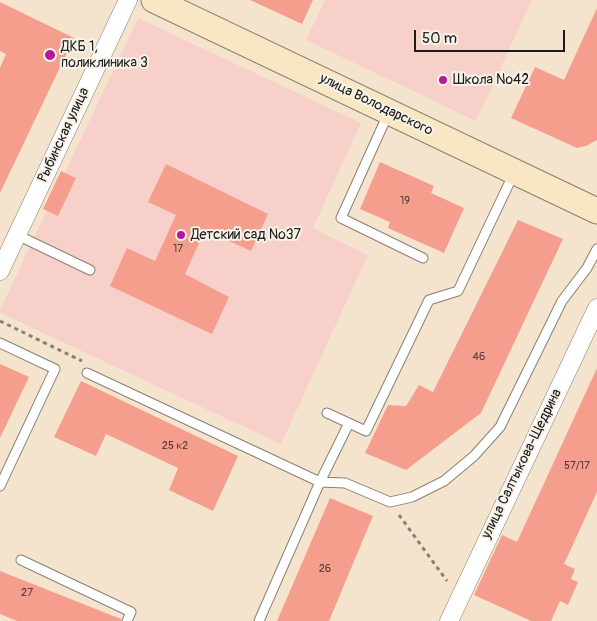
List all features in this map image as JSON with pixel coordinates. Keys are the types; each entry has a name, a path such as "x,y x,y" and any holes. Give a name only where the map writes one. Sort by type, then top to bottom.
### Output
{"street":[{"name":"Рыбинская улица","path":"0,271 128,0"},
{"name":"улица Володарского","path":"154,0 597,212"},
{"name":"улица Салтыкова-Щедрина","path":"449,621 597,308"}],"lane":[{"path":"389,111 341,218 423,258"},
{"path":"327,412 366,431 429,300 458,292 514,173"},
{"path":"17,235 90,270"},
{"path":"87,372 320,482 345,483 390,502 412,497 444,481 474,456 500,427 562,301 588,268 597,249"},
{"path":"0,343 55,369 0,486"},
{"path":"259,621 320,482 349,423"},
{"path":"21,560 131,612 127,621"}],"path":[{"path":"0,321 82,359 87,372"},
{"path":"390,502 459,598"}],"shaded area":[{"name":"Школа №42","path":"325,0 532,0 476,121 306,40"},
{"name":"Детский сад №37","path":"138,18 361,123 313,228 368,255 281,444 0,313"}],"building":[{"path":"250,0 313,0 302,24"},
{"path":"0,2 74,38 0,193 0,68 6,54 0,51"},
{"path":"597,8 597,140 577,148 511,118 535,67 564,80"},
{"path":"380,162 434,186 431,193 464,208 444,253 388,228 390,222 360,209"},
{"path":"166,164 268,214 251,251 205,230 185,274 229,297 212,334 110,286 127,248 155,261 176,215 148,202"},
{"path":"61,171 76,178 58,216 43,209"},
{"path":"518,220 563,239 481,413 406,470 365,453 388,405 406,406 419,385 433,392"},
{"path":"0,364 29,377 0,438"},
{"path":"597,368 597,492 564,564 575,569 571,579 578,582 568,605 560,601 551,621 531,621 474,595 502,535 517,542"},
{"path":"81,381 238,456 213,511 169,490 178,468 106,434 96,456 54,437"},
{"path":"330,498 373,516 329,621 277,621"},
{"path":"0,571 121,619 121,621 17,621 0,614"}],"place":[{"name":"ДКБ 1, поликлиника 3","path":"50,55"},
{"name":"Школа №42","path":"443,80"},
{"name":"Детский сад №37","path":"181,235"}]}
